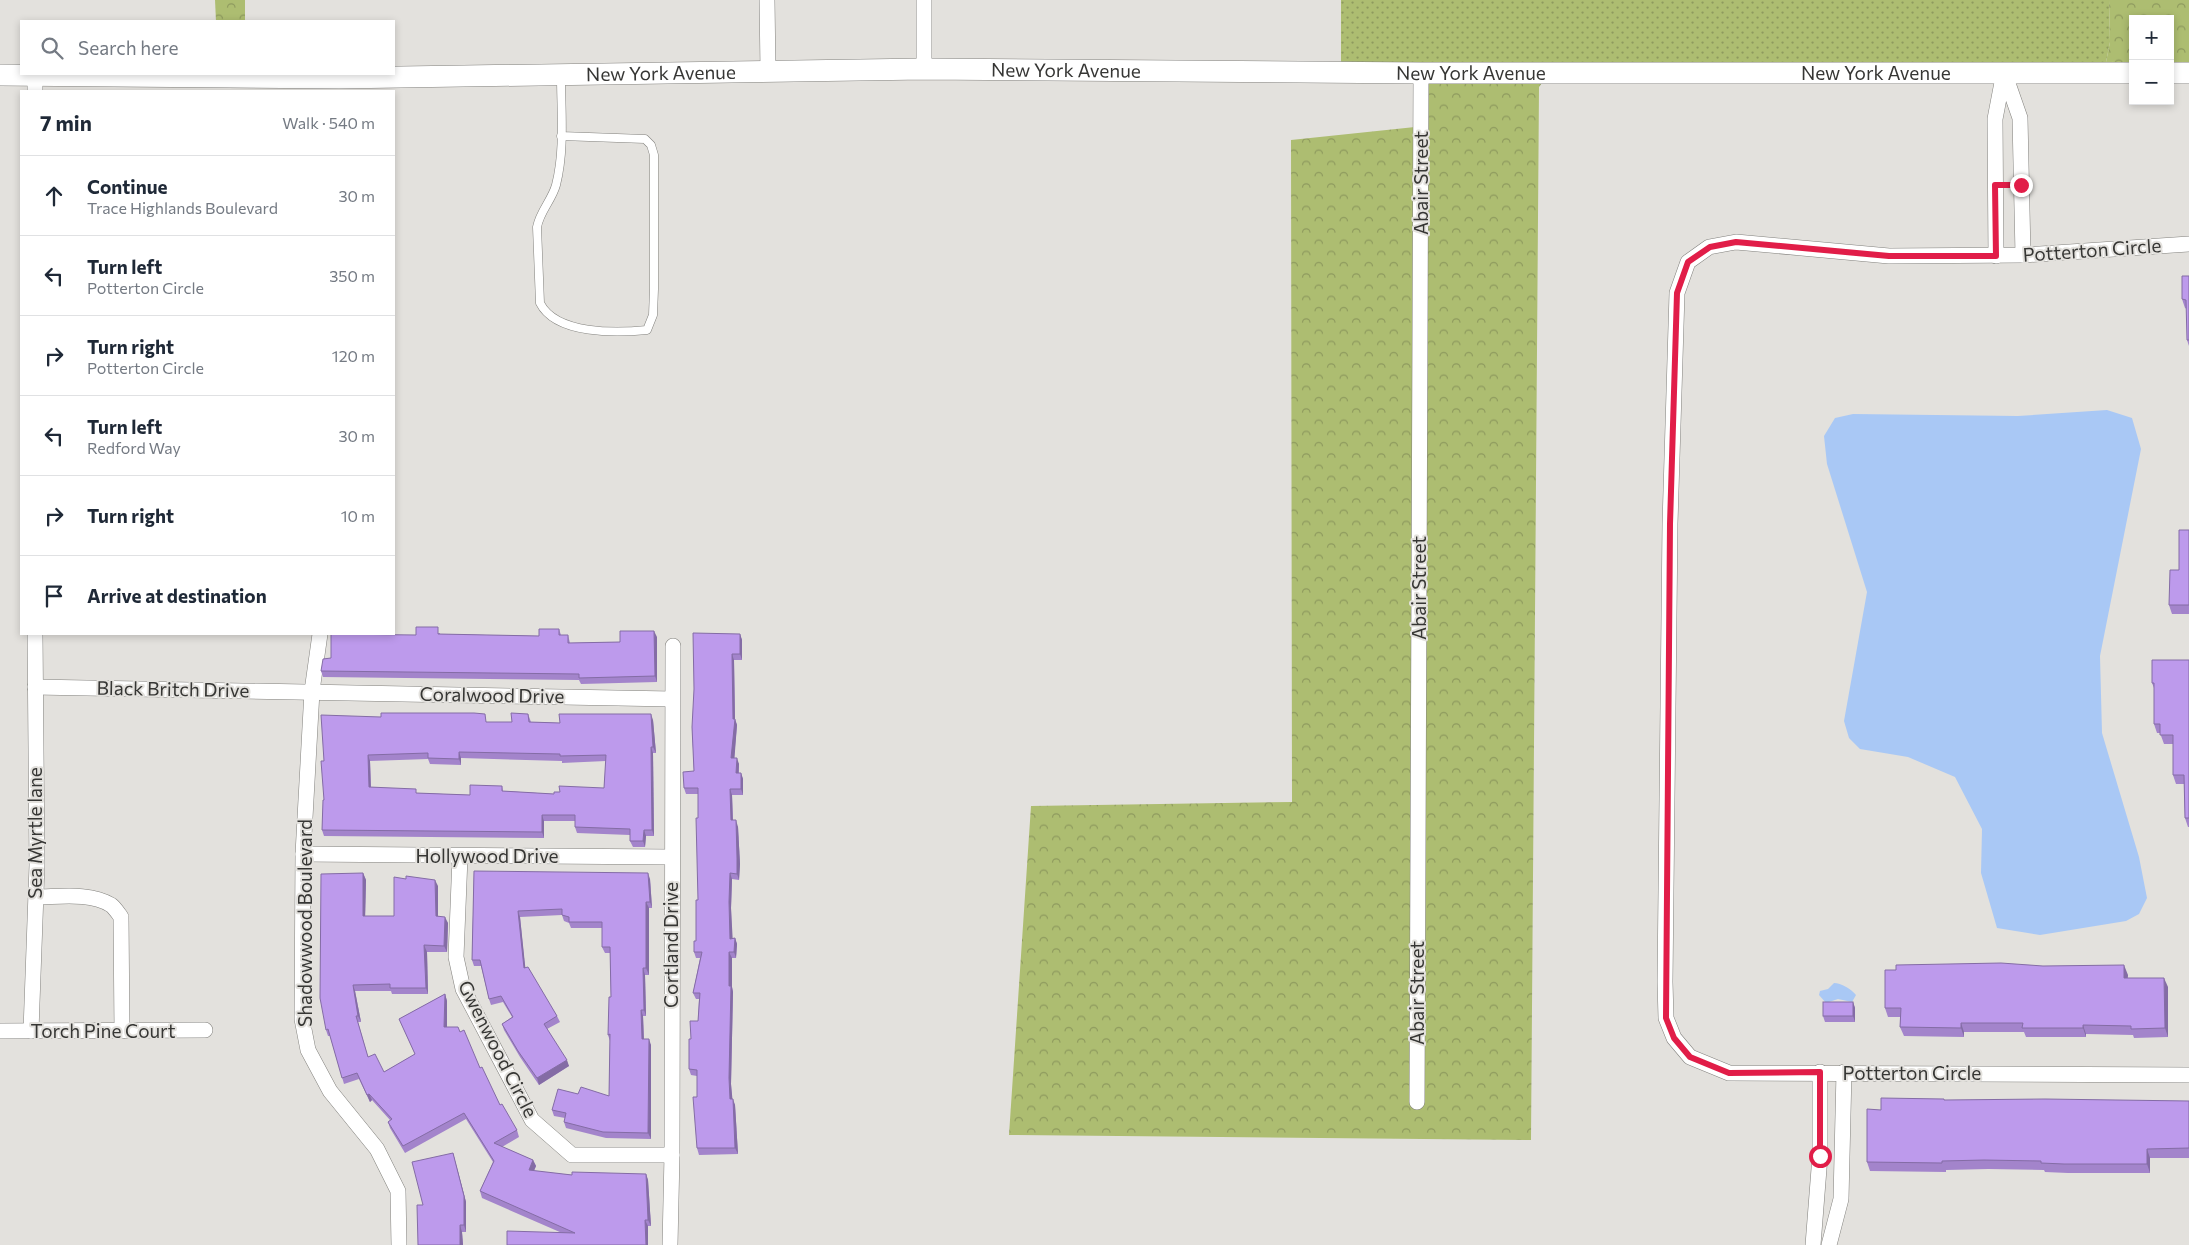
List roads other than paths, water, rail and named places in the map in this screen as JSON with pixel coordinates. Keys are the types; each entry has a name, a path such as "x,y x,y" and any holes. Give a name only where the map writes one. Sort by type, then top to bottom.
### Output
{"street":[{"path":"767,0 768,70"},
{"path":"924,0 924,69"},
{"name":"New York Avenue","path":"0,75 35,83 339,84 561,74 924,69 1422,73 2129,73"},
{"path":"1996,256 1995,119 2004,72"},
{"path":"2004,72 2020,118 2023,255"},
{"name":"Abair Street","path":"1417,1102 1422,73"},
{"path":"2174,73 2189,73"},
{"path":"1995,185 2021,185"},
{"name":"Potterton Circle","path":"2189,244 2023,255 1889,256 1736,242 1710,247 1688,262 1677,293 1670,524 1666,1018 1674,1038 1690,1057 1729,1073 2189,1075"},
{"name":"Sea Myrtle lane","path":"31,1031 36,897 35,635"},
{"name":"Shadowwood Boulevard","path":"320,635 312,691 303,854 302,1019 308,1050 330,1090 378,1149 398,1191 399,1245"},
{"name":"Cortland Drive","path":"670,1245 672,1156 671,857 673,646"},
{"name":"Black Britch Drive","path":"35,687 312,691"},
{"name":"Coralwood Drive","path":"312,691 672,699"},
{"name":"Hollywood Drive","path":"303,854 460,857 671,857"},
{"name":"Gwenwood Circle","path":"460,857 456,957 463,989 532,1120 572,1156 672,1156"},
{"path":"36,897 77,896 96,900 112,906 121,917 122,1031"},
{"name":"Torch Pine Court","path":"0,1031 205,1030"},
{"path":"1813,1245 1820,1156 1820,1072"},
{"path":"1829,1245 1841,1199 1844,1072"},
{"path":"1820,1156 1842,1156"}],"lane":[{"path":"561,74 561,136 556,186 539,217 537,227 540,303 545,313 581,329 620,333 647,330 653,315 654,289 654,154 651,145 645,139 561,136"}],"water":[{"path":"2107,410 2132,418 2141,449 2100,656 2102,733 2139,857 2147,898 2139,914 2126,921 2040,935 1997,928 1981,873 1982,829 1955,777 1908,757 1860,749 1849,738 1844,721 1867,592 1827,464 1824,436 1835,418 1853,414 2018,416"},
{"path":"1834,983 1843,985 1856,995 1852,1002 1838,999 1826,1003 1819,995 1820,991 1828,989"}]}
